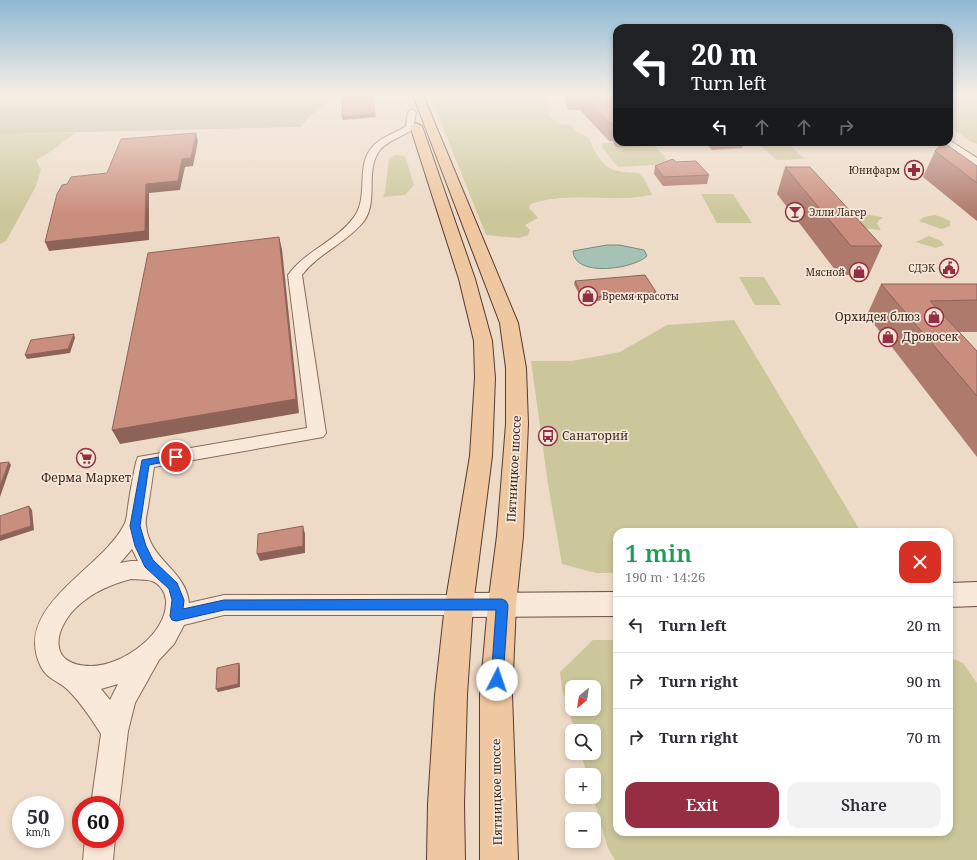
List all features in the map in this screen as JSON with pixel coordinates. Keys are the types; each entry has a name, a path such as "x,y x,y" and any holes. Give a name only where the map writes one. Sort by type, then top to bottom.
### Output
{"main road":[{"path":"423,135 467,279 483,341 485,378 481,456 459,605 451,695 446,804 446,860"},
{"name":"Пятницкое шоссе","path":"427,135 509,323 515,360 516,434 510,536 502,605 496,695 499,860"}],"street":[{"path":"106,796 115,731 123,699 152,652 167,634 176,616 178,600 173,586 149,563 140,546 135,526 145,462 317,433 295,275 301,266 345,235 359,219 366,208 370,158 380,144 396,135"},
{"path":"953,146 977,163"},
{"path":"135,526 120,549 57,613 48,631 46,649 52,664 65,675 85,679 108,676 131,667 152,652"},
{"path":"73,596 91,583 112,574 132,570 149,571 163,577"},
{"path":"953,595 977,594"},
{"path":"176,616 224,605 613,604"},
{"path":"71,676 87,691 115,731"},
{"path":"98,860 99,848"}],"shaded area":[{"path":"0,135 72,135 50,152 36,160 41,170 35,188 6,241 0,244"},
{"path":"446,135 584,135 589,138 602,162 611,169 639,173 645,180 652,195 628,198 565,198 542,201 531,204 529,208 538,218 525,225 530,230 528,235 519,238 486,235"},
{"path":"962,135 977,135 977,144 971,142"},
{"path":"603,143 613,143 613,146 655,146 670,164 618,167 602,147"},
{"path":"761,146 790,146 805,159 777,160"},
{"path":"395,155 405,156 414,185 405,195 383,197 385,192 389,158"},
{"path":"701,194 733,194 752,223 717,223"},
{"path":"853,215 882,217 883,218 879,220 877,224 881,230 862,228"},
{"path":"935,215 950,221 950,226 941,229 919,221 924,217"},
{"path":"929,236 941,241 944,245 936,248 916,242"},
{"path":"607,245 619,245 644,250 647,256 640,261 618,267 593,268 583,265 576,260 573,251"},
{"path":"739,277 764,277 781,305 755,305"},
{"path":"734,320 859,528 613,528 613,573 596,573 562,564 548,484 531,361 572,361 620,352 667,325"},
{"path":"593,640 613,640 613,836 953,836 953,659 963,663 977,683 977,860 615,860 608,848 601,824 601,812 597,812 595,804 601,804 601,768 585,768 583,760 601,760 601,724 573,724 570,716 601,716 601,680 565,680 565,698 560,672"}],"building":[{"path":"169,135 196,135 191,158 182,159 178,181 146,184 145,231 45,242 57,194 62,185 67,184 71,177 107,173 121,139"},
{"path":"939,146 949,146 977,166 977,183 935,151"},
{"path":"673,159 676,162 696,161 709,175 664,177 655,166"},
{"path":"785,167 810,167 882,246 851,246"},
{"path":"279,237 296,399 112,430 148,253"},
{"path":"645,275 656,292 583,298 575,281"},
{"path":"881,284 977,284 977,300 930,301 977,351 977,396"},
{"path":"74,334 68,349 25,355 31,340"},
{"path":"9,462 0,486 0,463"},
{"path":"29,506 31,526 0,536 0,516"},
{"path":"303,526 303,546 257,554 258,534"},
{"path":"239,663 238,684 216,689 217,668"}],"place":[{"name":"Юнифарм","path":"914,170"},
{"name":"Элли Лагер","path":"795,212"},
{"name":"СДЭК","path":"949,268"},
{"name":"Мясной","path":"859,272"},
{"name":"Время красоты","path":"588,296"},
{"name":"Орхидея блюз","path":"934,317"},
{"name":"Дровосек","path":"888,337"},
{"name":"Санаторий","path":"548,436"},
{"name":"Ферма Маркет","path":"86,458"}],"route":[{"path":"176,457 145,462 135,526 140,546 149,563 173,586 178,600 176,616 224,605 502,605 497,680"}]}
